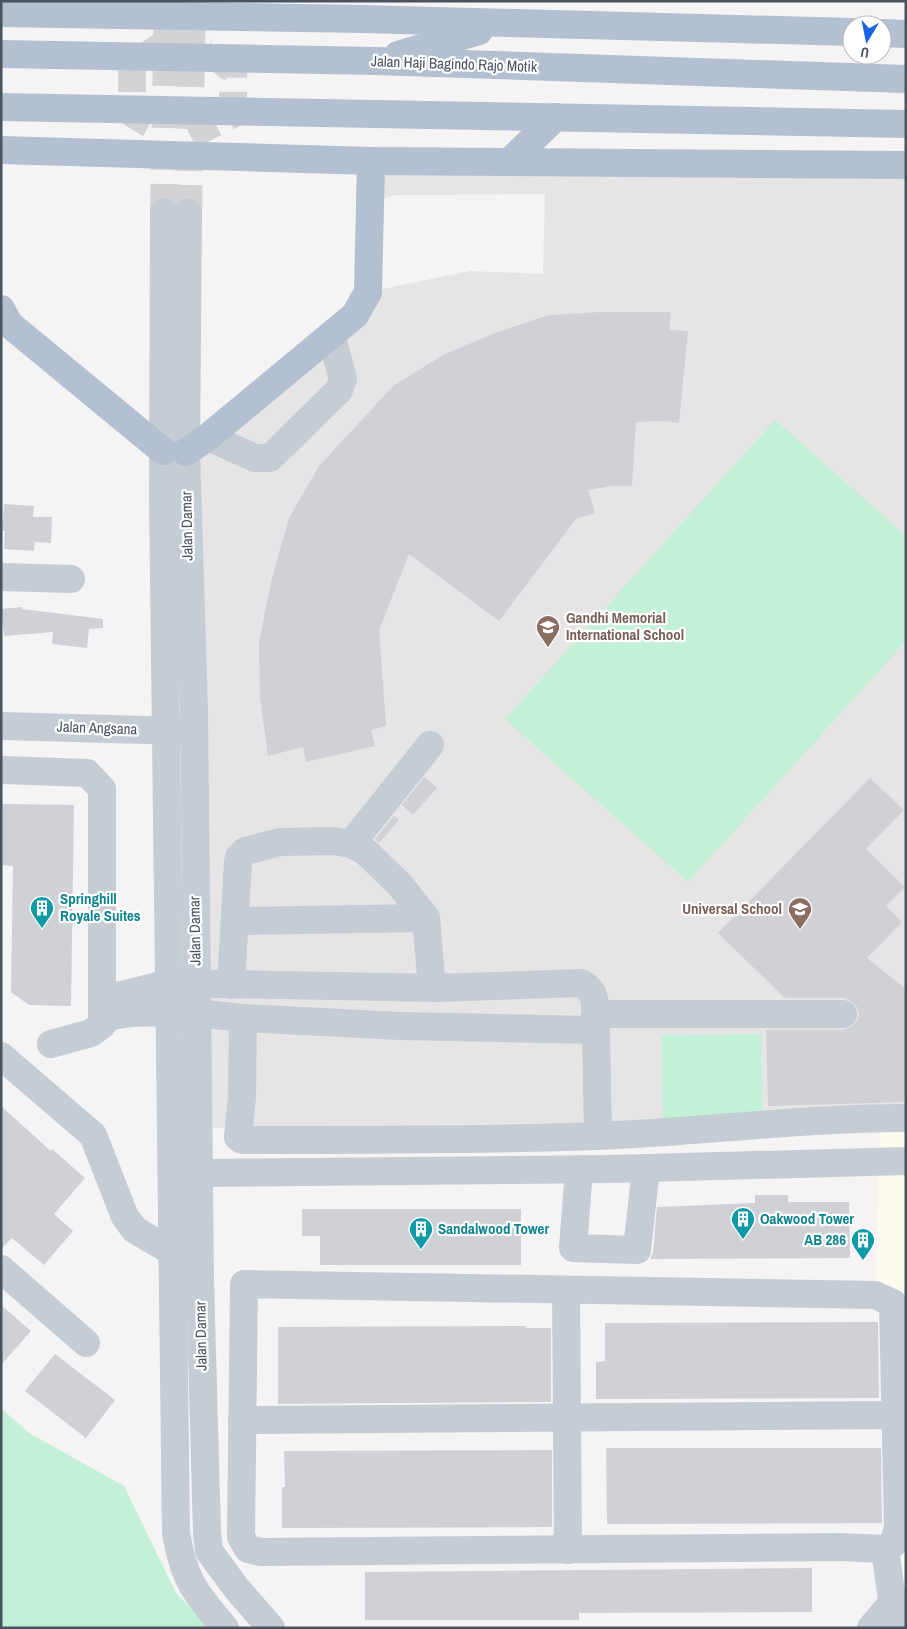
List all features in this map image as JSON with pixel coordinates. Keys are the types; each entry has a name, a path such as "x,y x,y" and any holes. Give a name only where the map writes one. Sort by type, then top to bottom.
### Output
{"main road":[{"path":"1,13 362,10 502,24 842,32"},
{"path":"375,62 502,24"},
{"path":"892,33 906,34"},
{"name":"Jalan Haji Bagindo Rajo Motik","path":"1,54 375,62 906,79"},
{"path":"1,107 906,124"},
{"path":"510,161 556,117"},
{"path":"1,150 371,160 906,165"},
{"path":"1,309 9,324 174,452 208,436 355,316 368,292 371,160"}],"street":[{"name":"Jalan Damar","path":"176,212 174,452 166,730 176,1532 178,1549 184,1570 194,1590 225,1628"},
{"path":"208,436 255,458 270,458 339,390 342,380 331,335"},
{"name":"Jalan Damar","path":"174,452 194,710 200,1281 207,1532 209,1551 238,1589 259,1623"},
{"path":"1,577 71,579"},
{"name":"Jalan Angsana","path":"1,726 193,732"},
{"path":"351,844 430,746"},
{"path":"1,770 87,772 102,790 102,1025 92,1033 51,1044"},
{"path":"232,984 238,862 242,853 280,842 334,841 351,844 366,852 400,885 426,918 432,988"},
{"path":"235,921 426,918"},
{"path":"102,1009 168,983 432,988 581,984 590,988 593,993 596,1022 598,1136"},
{"path":"102,1009 130,1013 196,1012 243,1018 401,1026 843,1014"},
{"path":"243,1018 242,1097 238,1137 242,1140 420,1140 598,1136 778,1123 906,1118"},
{"path":"1,1056 92,1135 125,1217 135,1230 172,1251"},
{"path":"171,1182 200,1177 906,1161"},
{"path":"579,1169 573,1248 637,1250 646,1168"},
{"path":"1,1269 86,1343"},
{"path":"172,1281 200,1281"},
{"path":"244,1284 875,1295 893,1303 896,1415 898,1527 894,1543 885,1549 840,1547 261,1552 248,1549 241,1537 244,1284"},
{"path":"566,1290 568,1550"},
{"path":"242,1420 896,1415"},
{"path":"871,1628 894,1615 885,1549"}],"shaded area":[{"name":"Gandhi Memorial International School","path":"371,161 906,165 906,1118 198,1128 186,452 368,292 470,271 543,274 545,194 395,195 371,203"},
{"path":"880,1118 906,1118 906,1628 891,1628 893,1303 875,1295"}],"green space":[{"path":"775,420 906,536 906,641 688,882 505,719"},
{"path":"761,1034 763,1126 663,1127 661,1035"},
{"path":"1,1408 29,1433 124,1486 176,1593 210,1628 1,1628"}],"building":[{"path":"601,312 671,312 669,330 688,331 679,423 664,421 636,422 632,486 612,486 588,490 595,513 576,519 499,621 409,554 379,630 386,726 371,730 375,746 306,762 303,747 268,756 260,697 259,643 271,582 289,518 319,466 393,386 445,354 495,333 549,315"},
{"path":"4,504 34,506 33,517 52,517 51,543 35,542 34,551 4,549 5,531 2,531"},
{"path":"22,607 22,609 103,619 103,628 89,629 87,648 52,644 53,632 4,636 1,609"},
{"path":"424,777 437,788 413,815 402,805"},
{"path":"870,778 904,810 866,849 905,887 886,906 902,922 867,958 906,989 906,1102 768,1106 766,1030 843,1030 851,1027 857,1021 859,1014 857,1007 851,1001 843,998 785,998 718,933"},
{"name":"Springhill Royale Suites","path":"1,804 74,805 71,1006 29,1005 11,992 13,866 1,865"},
{"path":"394,816 399,820 379,843 375,839"},
{"path":"1,1106 51,1151 52,1149 85,1178 54,1214 73,1231 44,1265 12,1238 1,1249"},
{"name":"Oakwood Tower","path":"755,1195 788,1195 788,1202 849,1202 850,1258 650,1259 653,1252 657,1207 755,1203"},
{"name":"Sandalwood Tower","path":"302,1209 521,1209 521,1265 320,1265 320,1236 302,1236"},
{"path":"1,1305 31,1331 1,1365"},
{"path":"878,1322 879,1398 596,1399 596,1362 605,1361 605,1323"},
{"path":"526,1326 526,1328 551,1328 551,1402 278,1404 278,1327"},
{"path":"55,1354 115,1400 86,1438 25,1391"},
{"path":"606,1448 881,1448 882,1523 607,1524"},
{"path":"552,1450 552,1527 282,1528 282,1487 285,1487 284,1451"},
{"path":"812,1568 812,1612 579,1613 579,1620 365,1620 365,1572"}],"tunnel":[{"path":"164,212 168,1"},
{"path":"188,213 192,1"},
{"path":"150,124 132,113 132,67 161,46"},
{"path":"190,135 233,114 233,69 205,50"}],"place":[{"name":"Gandhi Memorial International School","path":"548,648"},
{"name":"Springhill Royale Suites","path":"42,929"},
{"name":"Universal School","path":"800,930"},
{"name":"Oakwood Tower","path":"743,1240"},
{"name":"Sandalwood Tower","path":"421,1250"},
{"name":"AB 286","path":"863,1261"}]}
